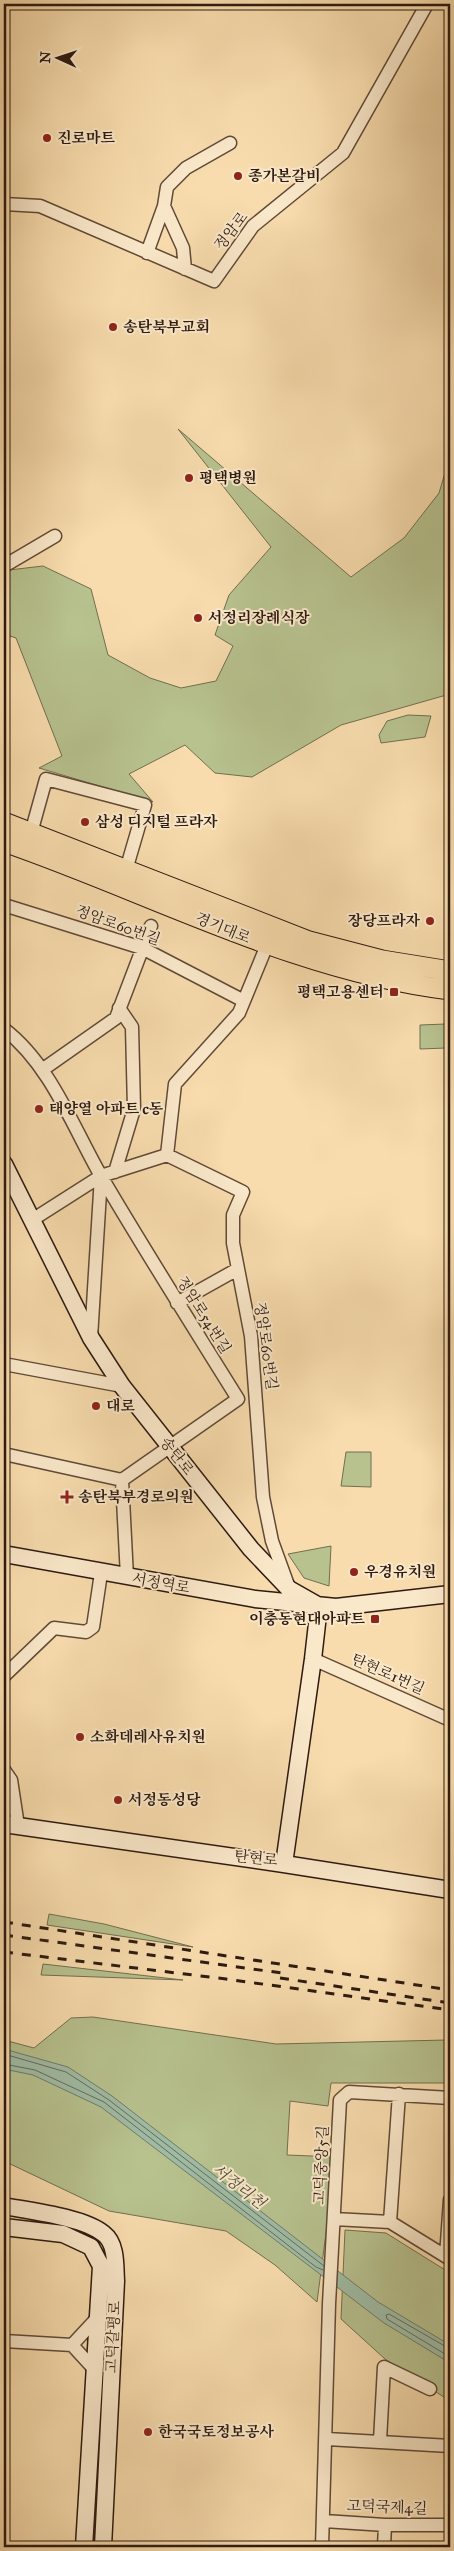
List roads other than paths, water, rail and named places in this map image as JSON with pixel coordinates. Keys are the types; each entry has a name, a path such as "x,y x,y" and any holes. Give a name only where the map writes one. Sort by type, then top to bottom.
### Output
{"main road":[{"name":"경기대로","path":"4,822 309,941 382,960 450,971"},
{"name":"경기대로","path":"4,842 121,886 267,946 391,980 450,990"}],"street":[{"name":"정암로","path":"4,204 40,206 214,280 252,226 343,153 427,4"},
{"path":"147,253 164,206 167,187 186,168 230,143"},
{"path":"164,206 183,248 185,269"},
{"path":"4,566 55,536"},
{"path":"31,833 46,779 145,805 126,870"},
{"name":"정암로60번길","path":"4,905 142,948 244,1001"},
{"path":"42,1070 116,1018 151,926"},
{"path":"32,1220 101,1176 167,1155 175,1084 239,1013 267,946"},
{"path":"115,1172 134,1109 132,1027 119,1008"},
{"name":"정암로54번길","path":"4,1029 13,1035 42,1070 101,1176 177,1303 238,1399 171,1448"},
{"name":"정암로60번길","path":"167,1155 243,1192 232,1214 236,1270 251,1336 263,1497 272,1541 290,1589"},
{"name":"송탄로","path":"4,1164 91,1338 122,1386 251,1549 290,1589 318,1606"},
{"path":"91,1338 101,1176"},
{"path":"177,1303 236,1270"},
{"path":"4,1364 122,1386"},
{"path":"4,1454 122,1480 171,1448"},
{"path":"122,1480 127,1577"},
{"name":"서정역로","path":"4,1554 101,1573 255,1599 318,1606"},
{"path":"4,1676 54,1628 86,1632 93,1627 101,1573"},
{"path":"318,1606 336,1607 450,1594"},
{"name":"탄현로","path":"11,1825 284,1864 313,1659 318,1606"},
{"name":"탄현로1번길","path":"313,1659 450,1720"},
{"path":"4,1770 11,1780 11,1825"},
{"path":"284,1864 450,1890"},
{"name":"고덕중앙5길","path":"448,2258 390,2222 334,2219 340,2100 349,2092 450,2098"},
{"path":"390,2222 399,2094"},
{"path":"448,2258 450,2200"},
{"name":"고덕갈평로","path":"4,2206 76,2221 105,2234 115,2254 115,2291 103,2547"},
{"path":"322,2547 327,2439 329,2304 334,2219"},
{"name":"고덕갈평로","path":"4,2227 63,2234 91,2247 100,2266 84,2547"},
{"path":"72,2345 98,2317"},
{"path":"4,2341 72,2345 94,2369"},
{"path":"380,2441 384,2367 430,2389"},
{"path":"327,2439 450,2446"},
{"name":"고덕국제4길","path":"324,2521 385,2525 450,2525"},
{"path":"384,2547 385,2525"}],"water":[{"path":"4,2049 68,2067 112,2096 378,2302 450,2345 450,2363 384,2323 101,2107 33,2075 4,2069"}],"railway":[{"path":"4,1922 450,1990"},
{"path":"4,1935 289,1974"},
{"path":"4,1952 226,1979 450,2010"},
{"path":"280,1978 450,2003"}],"place":[{"name":"진로마트","path":"47,138"},
{"name":"종가본갈비","path":"238,176"},
{"name":"송탄북부교회","path":"113,327"},
{"name":"평택병원","path":"189,478"},
{"name":"서정리장례식장","path":"198,618"},
{"name":"삼성 디지털 프라자","path":"85,822"},
{"name":"장당프라자","path":"430,921"},
{"name":"평택고용센터","path":"394,992"},
{"name":"태양열 아파트 c동","path":"39,1109"},
{"name":"대로","path":"96,1406"},
{"name":"송탄북부경로의원","path":"67,1497"},
{"name":"우경유치원","path":"354,1572"},
{"name":"이충동현대아파트","path":"375,1619"},
{"name":"소화데레사유치원","path":"80,1737"},
{"name":"서정동성당","path":"118,1800"},
{"name":"한국국토정보공사","path":"148,2432"}],"water label":[{"name":"서정리천","path":"239,2186"}]}
